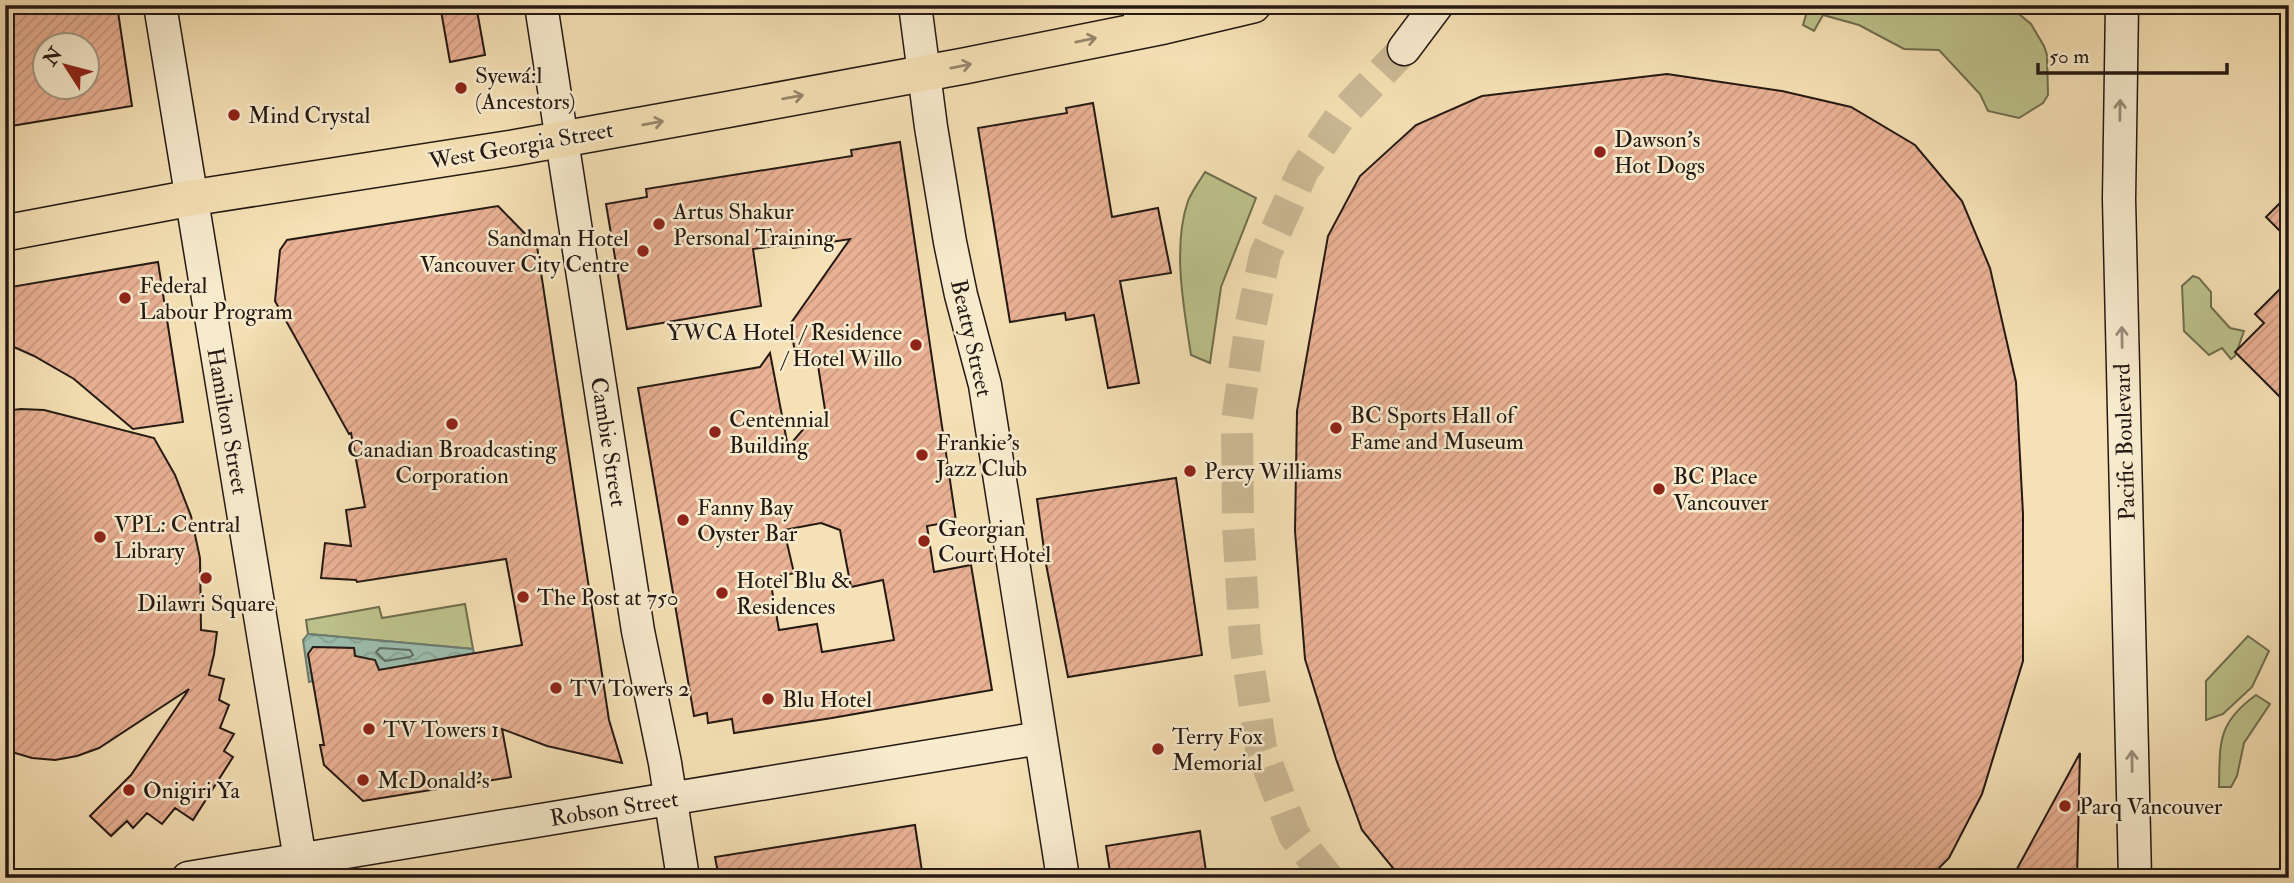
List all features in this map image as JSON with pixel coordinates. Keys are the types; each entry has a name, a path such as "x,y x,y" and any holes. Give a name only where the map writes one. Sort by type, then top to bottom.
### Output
{"main road":[{"name":"West Georgia Street","path":"5,233 191,198 562,139 923,74 1035,51 1135,18 1253,5"}],"street":[{"name":"Hamilton Street","path":"160,5 302,868"},
{"name":"Cambie Street","path":"541,5 638,631 665,763 683,878"},
{"name":"Beatty Street","path":"915,5 923,74 955,268 985,385 1063,878"},
{"path":"1404,49 1437,5"},
{"name":"Pacific Boulevard","path":"2122,5 2119,226 2135,878"},
{"name":"Robson Street","path":"188,878 302,868 670,798 1040,738"}],"green space":[{"path":"1809,5 2008,5 2031,24 2044,46 2047,55 2048,95 2043,103 2019,118 1988,111 1980,94 1939,50 1904,49 1859,25 1823,15 1814,31 1803,25"},
{"path":"1205,172 1256,198 1221,287 1210,363 1191,355 1180,258 1183,219 1188,201"},
{"path":"2193,276 2199,278 2211,292 2211,307 2230,328 2244,331 2235,356 2231,359 2222,348 2209,355 2184,331 2182,286"},
{"path":"465,604 473,649 308,634 306,620 379,607 382,618"},
{"path":"2248,636 2269,651 2252,687 2223,714 2206,720 2206,681"},
{"path":"2256,695 2270,704 2244,743 2237,776 2231,787 2219,787 2221,746 2227,725 2243,705"}],"water":[{"path":"308,634 473,649 474,653 379,670 375,660 355,656 354,648 313,647 309,654 313,681 309,682 303,640"}],"building":[{"path":"5,5 117,5 132,106 5,127"},
{"path":"440,5 476,5 485,55 450,62"},
{"name":"BC Place Vancouver","path":"1667,74 1782,91 1851,107 1915,145 1962,201 1990,268 2016,382 2023,514 2023,661 1982,794 1949,858 1929,878 1401,878 1362,830 1336,759 1305,659 1295,531 1297,411 1328,236 1360,176 1416,125 1482,96"},
{"path":"1093,103 1112,217 1158,208 1171,273 1120,281 1139,383 1108,388 1094,315 1066,320 1065,313 1010,322 978,128 1067,113 1066,108"},
{"path":"900,142 956,521 927,526 934,572 971,565 992,690 734,733 732,719 708,723 707,713 694,716 638,388 760,367 770,353 788,447 813,418 826,416 817,359 795,355 791,323 850,239 793,248 789,244 753,249 761,306 627,329 606,204 647,197 646,189 852,156 851,150","holes":["821,523 840,530 851,587 883,580 894,640 822,652 817,624 779,630 770,579 794,573 784,530"]},
{"path":"2289,194 2289,240 2266,217"},
{"name":"Canadian Broadcasting Corporation","path":"498,206 537,246 609,720 622,763 547,746 502,729 511,777 363,801 324,765 320,745 324,745 308,654 313,647 354,648 355,656 375,660 379,670 522,645 506,559 357,582 321,578 325,543 351,546 346,510 365,507 351,433 349,434 275,301 280,250 287,240"},
{"path":"158,262 183,422 133,429 74,379 5,343 5,288"},
{"path":"2289,280 2289,406 2235,352 2264,323 2255,314"},
{"name":"VPL: Central Library","path":"44,410 154,438 175,475 191,516 200,558 201,630 217,632 209,675 224,679 219,700 229,705 220,728 234,734 224,751 233,757 193,820 175,808 162,824 147,813 133,828 127,821 111,836 90,816 131,775 189,689 99,748 77,756 55,760 32,758 5,750 5,411"},
{"path":"1176,478 1202,655 1068,677 1046,564 1037,499"},
{"name":"Parq Vancouver","path":"2080,753 2077,878 2012,878"},
{"path":"915,825 923,878 719,878 715,857"},
{"path":"1200,831 1207,878 1111,878 1106,846"}],"tunnel":[{"path":"1328,878 1294,835 1261,748 1245,641 1238,526 1237,421 1251,323 1265,255 1303,171 1340,117 1404,49"}],"place":[{"name":"Syewá:l (Ancestors)","path":"461,88"},
{"name":"Mind Crystal","path":"234,115"},
{"name":"Dawson's Hot Dogs","path":"1600,152"},
{"name":"Artus Shakur Personal Training","path":"659,224"},
{"name":"Sandman Hotel Vancouver City Centre","path":"643,251"},
{"name":"Federal Labour Program","path":"125,298"},
{"name":"YWCA Hotel / Residence / Hotel Willo","path":"916,345"},
{"name":"Canadian Broadcasting Corporation","path":"452,424"},
{"name":"BC Sports Hall of Fame and Museum","path":"1336,428"},
{"name":"Centennial Building","path":"715,432"},
{"name":"Frankie's Jazz Club","path":"922,455"},
{"name":"Percy Williams","path":"1190,471"},
{"name":"BC Place Vancouver","path":"1659,489"},
{"name":"Fanny Bay Oyster Bar","path":"683,520"},
{"name":"VPL: Central Library","path":"100,537"},
{"name":"Georgian Court Hotel","path":"924,541"},
{"name":"Dilawri Square","path":"206,578"},
{"name":"Hotel Blu & Residences","path":"722,593"},
{"name":"The Post at 750","path":"523,597"},
{"name":"TV Towers 2","path":"556,688"},
{"name":"Blu Hotel","path":"768,699"},
{"name":"TV Towers 1","path":"369,729"},
{"name":"Terry Fox Memorial","path":"1158,749"},
{"name":"McDonald's","path":"363,780"},
{"name":"Onigiri Ya","path":"129,790"},
{"name":"Parq Vancouver","path":"2065,806"}]}
